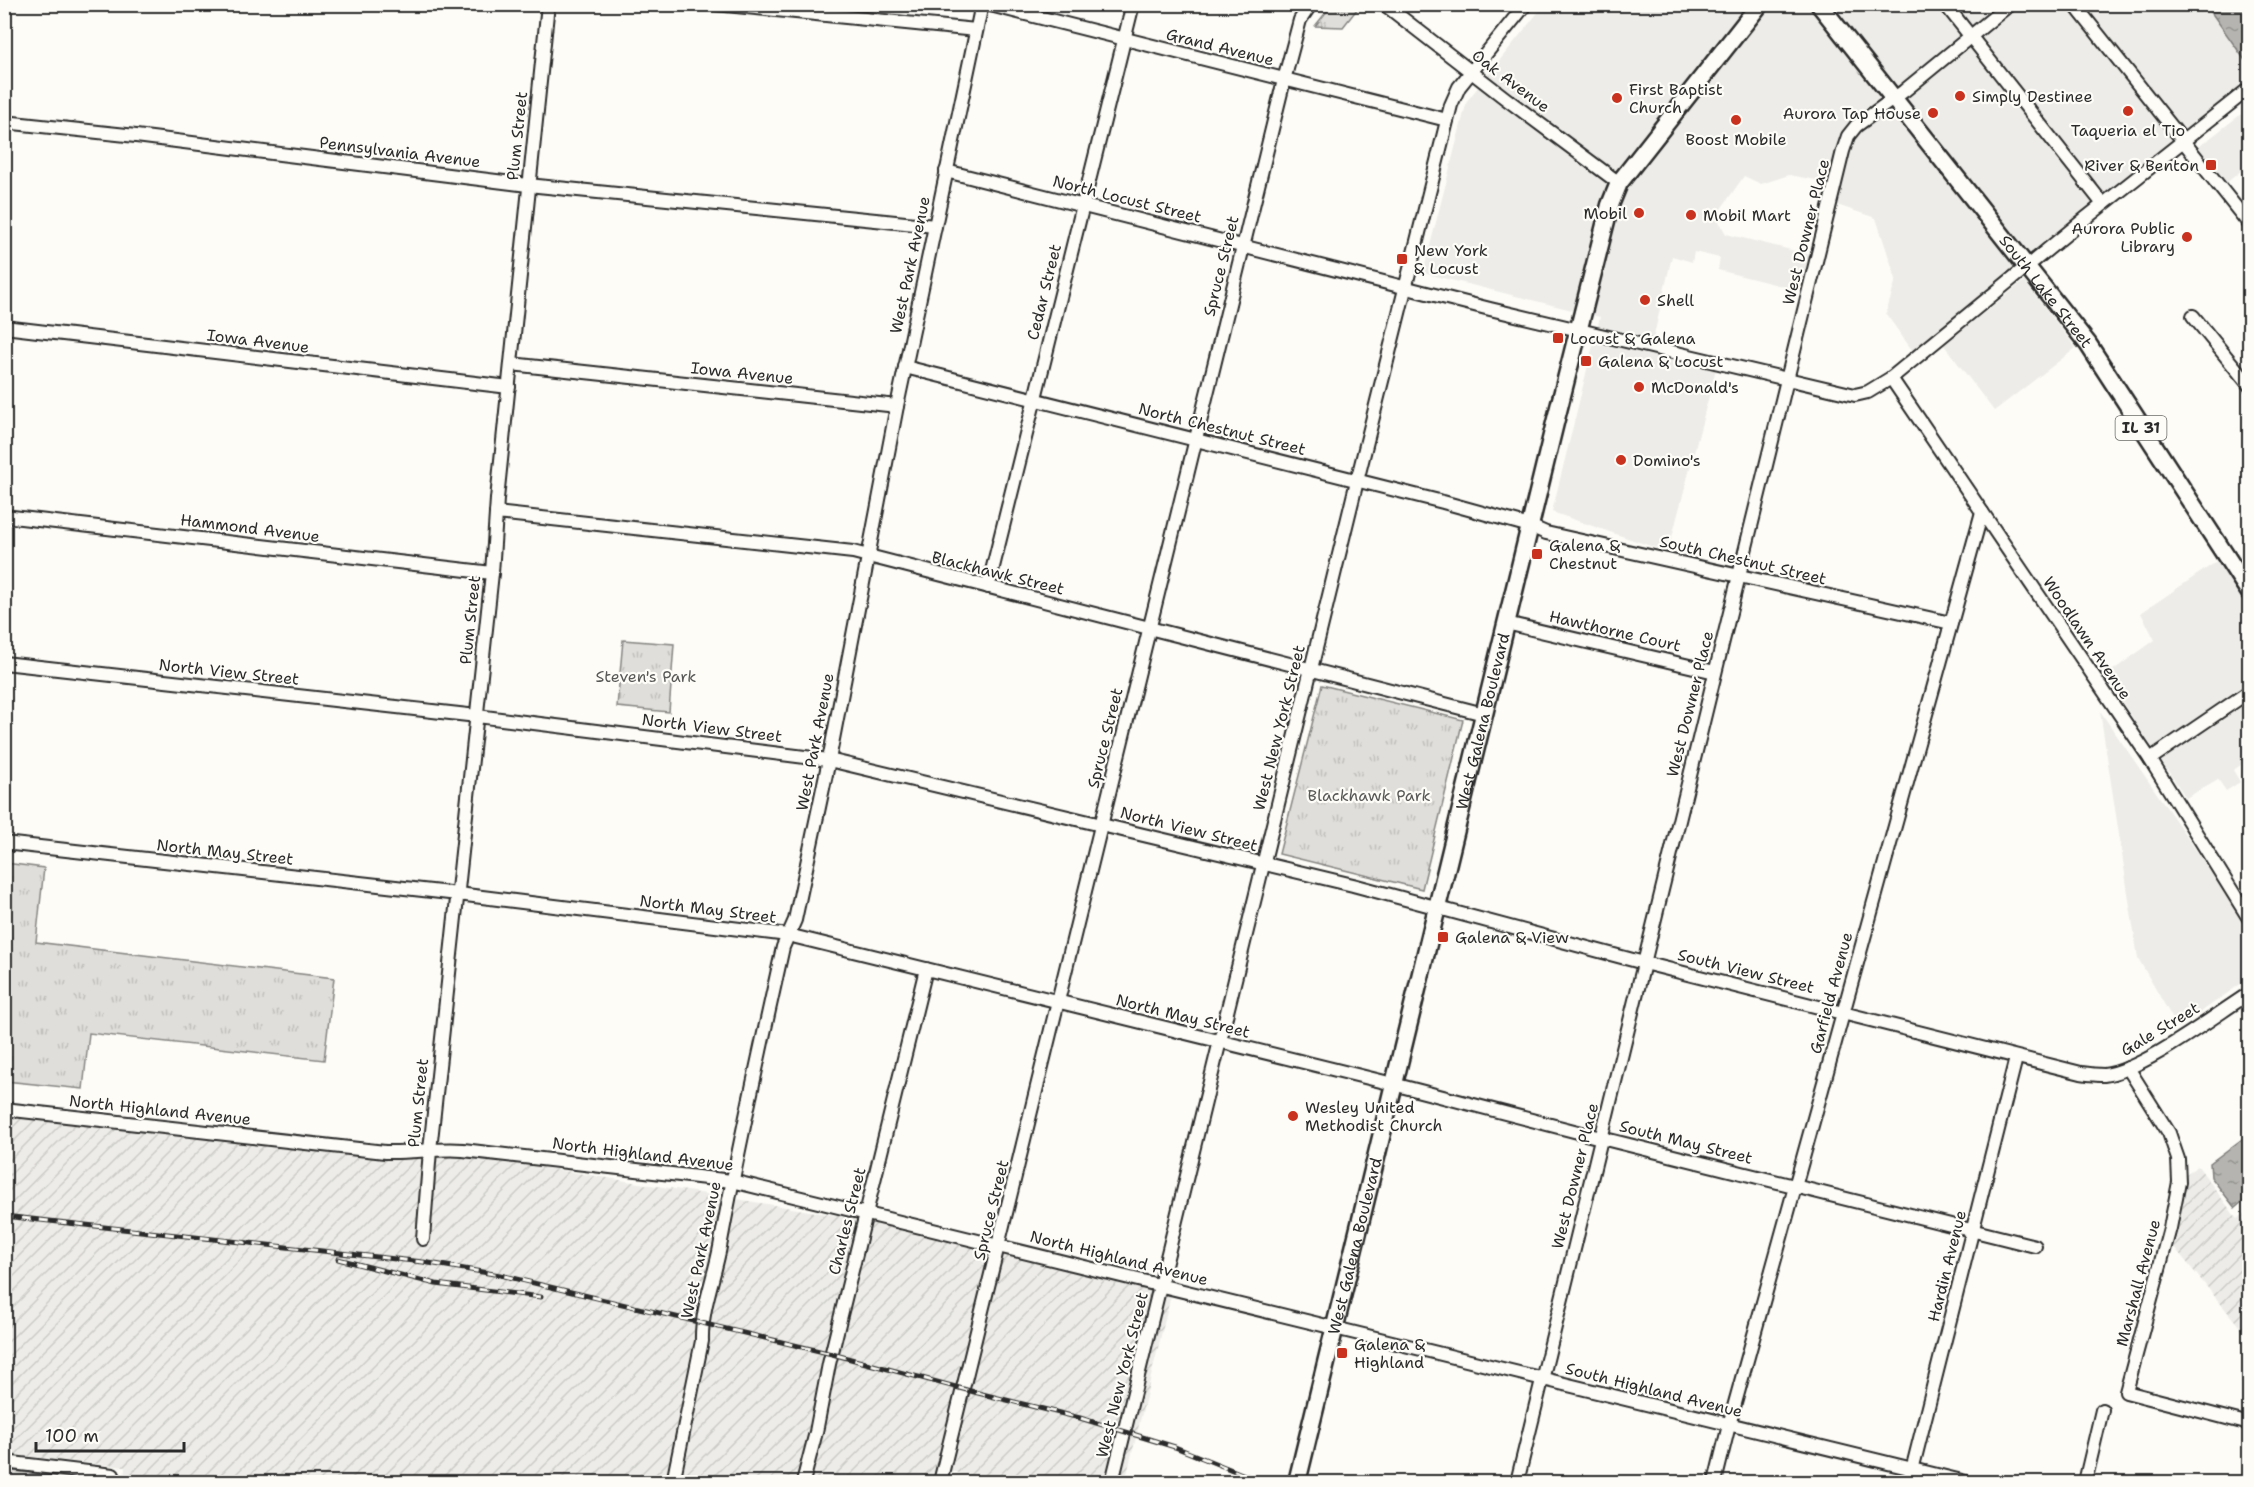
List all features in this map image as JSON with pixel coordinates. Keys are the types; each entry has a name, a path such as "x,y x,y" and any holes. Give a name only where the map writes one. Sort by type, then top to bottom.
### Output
{"main road":[{"name":"West Galena Boulevard","path":"1297,1482 1610,205 1619,183 1760,4"},
{"name":"South Lake Street","path":"1819,4 2088,344 2250,593"}],"street":[{"name":"Plum Street","path":"423,1239 430,1150 492,573 508,387 548,4"},
{"path":"714,4 976,30"},
{"name":"West Park Avenue","path":"673,1482 702,1341 701,1323 719,1253 732,1181 783,947 795,920 830,760 897,406 976,30 984,4"},
{"name":"Grand Avenue","path":"984,4 1447,120"},
{"name":"Cedar Street","path":"988,587 1133,4"},
{"name":"Spruce Street","path":"940,1482 1284,80 1300,20 1311,4"},
{"name":"Oak Avenue","path":"1384,4 1619,183"},
{"name":"West New York Street","path":"1112,1482 1454,95 1526,4"},
{"path":"1945,4 2103,204"},
{"name":"West Downer Place","path":"1517,1482 1848,136 1856,126 1970,38 2010,4"},
{"path":"2074,4 2250,225"},
{"name":"North Locust Street","path":"946,171 1578,330 1855,395 1868,392 1891,378 2103,204 2250,88"},
{"name":"Pennsylvania Avenue","path":"4,122 136,136 528,185 935,226"},
{"path":"2193,316 2250,386"},
{"name":"Iowa Avenue","path":"4,327 508,387"},
{"name":"Iowa Avenue","path":"511,364 897,406"},
{"name":"North Chestnut Street","path":"905,367 1195,438 1530,526"},
{"name":"Woodlawn Avenue","path":"1891,378 2150,759 2250,920"},
{"name":"Garfield Avenue","path":"1715,1482 1842,1012 1982,512"},
{"name":"Blackhawk Street","path":"496,513 853,552 1484,714"},
{"name":"Hammond Avenue","path":"4,516 492,573"},
{"name":"South Chestnut Street","path":"1530,526 1546,533 1951,623"},
{"name":"Hawthorne Court","path":"1506,623 1715,672"},
{"name":"North View Street","path":"4,663 477,716 830,760 1438,906"},
{"path":"2150,759 2250,691"},
{"name":"North May Street","path":"4,843 458,894 788,935 1393,1084"},
{"name":"South View Street","path":"1438,906 1644,963 2081,1073"},
{"name":"Charles Street","path":"803,1482 816,1432 826,1377 926,969"},
{"name":"Gale Street","path":"2081,1073 2104,1075 2128,1068 2160,1052 2250,993"},
{"name":"Hardin Avenue","path":"1909,1482 2016,1058"},
{"name":"Marshall Avenue","path":"2128,1068 2169,1133 2178,1159 2179,1182 2170,1228 2126,1392 2250,1424"},
{"name":"South May Street","path":"1393,1084 2036,1246"},
{"name":"North Highland Avenue","path":"4,1109 385,1152 412,1153 444,1148 732,1181 1335,1329"},
{"name":"South Highland Avenue","path":"1335,1329 1966,1482"},
{"path":"2085,1482 2102,1410"},
{"path":"4,1462 112,1479"}],"shaded area":[{"path":"1544,5 2206,5 2249,66 2249,87 1915,354 1886,314 1896,279 1876,218 1828,202 1832,183 1789,175 1761,184 1744,176 1716,216 1726,234 1815,256 1806,292 1718,270 1720,258 1694,252 1692,262 1672,256 1652,344 1718,361 1668,552 1552,512 1600,317 1423,273 1467,101"},
{"path":"2249,108 2249,164 2224,185 2196,149"},
{"path":"2024,281 2076,348 1994,411 1944,345"},
{"path":"2219,560 2249,607 2249,760 2233,770 2240,782 2226,791 2218,779 2186,798 2105,676 2155,640 2141,613"},
{"path":"2100,711 2249,927 2249,978 2178,1028 2138,958"},
{"path":"4,1111 456,1153 876,1222 1171,1295 1125,1482 993,1482 950,1471 947,1482 124,1482 125,1467 5,1454"},
{"path":"2198,1166 2237,1219 2249,1209 2249,1338 2174,1247 2186,1174"}],"green space":[{"path":"1332,5 1354,5 1358,8 1343,27 1315,26"},
{"name":"Steven's Park","path":"623,640 674,644 669,712 617,707"},
{"name":"Blackhawk Park","path":"1322,685 1463,720 1422,889 1279,854"},
{"path":"5,863 44,868 36,942 334,978 324,1060 89,1033 83,1089 5,1081"},
{"path":"5,1470 97,1481 98,1482 5,1482"}],"water":[{"path":"2206,5 2249,5 2249,66"},
{"path":"2249,1134 2249,1196 2235,1208 2211,1177 2210,1163"}],"railway":[{"path":"4,1216 423,1262 500,1275 832,1354 1080,1418 1175,1447 1262,1482"},
{"path":"338,1259 436,1284 541,1297"}],"place":[{"name":"Simply Destinee","path":"1960,96"},
{"name":"First Baptist Church","path":"1617,98"},
{"name":"Taqueria el Tio","path":"2128,111"},
{"name":"Aurora Tap House","path":"1933,113"},
{"name":"Boost Mobile","path":"1736,120"},
{"name":"River & Benton","path":"2211,165"},
{"name":"Mobil","path":"1639,213"},
{"name":"Mobil Mart","path":"1691,215"},
{"name":"Aurora Public Library","path":"2187,237"},
{"name":"New York & Locust","path":"1402,259"},
{"name":"Shell","path":"1645,300"},
{"name":"Locust & Galena","path":"1558,338"},
{"name":"Galena & Locust","path":"1586,361"},
{"name":"McDonald's","path":"1639,387"},
{"name":"Domino's","path":"1621,460"},
{"name":"Galena & Chestnut","path":"1537,554"},
{"name":"Galena & View","path":"1443,937"},
{"name":"Wesley United Methodist Church","path":"1293,1116"},
{"name":"Galena & Highland","path":"1342,1353"}]}
